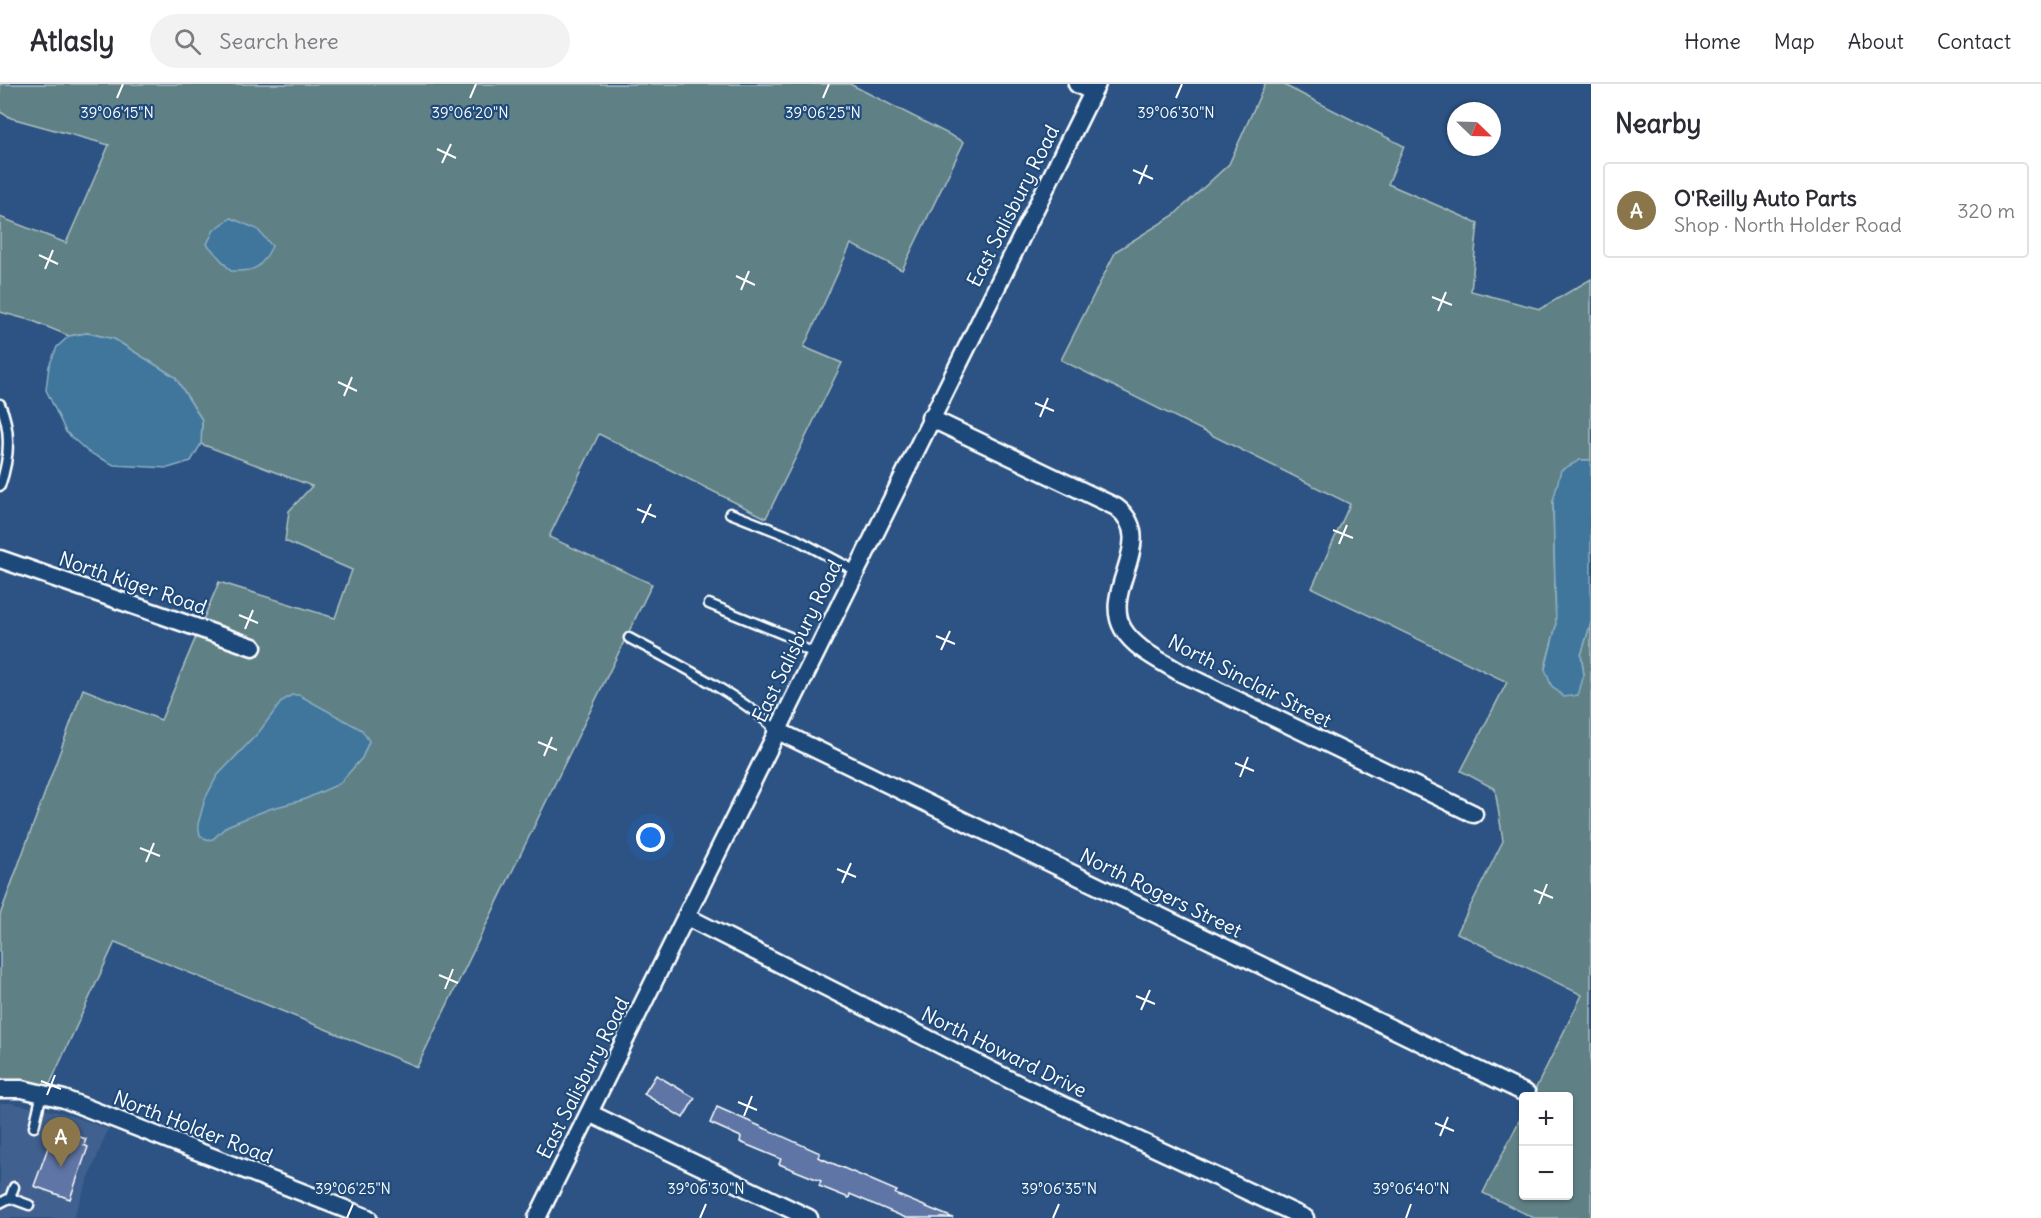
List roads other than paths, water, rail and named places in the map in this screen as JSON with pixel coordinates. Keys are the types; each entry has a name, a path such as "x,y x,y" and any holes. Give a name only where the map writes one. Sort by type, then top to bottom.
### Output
{"street":[{"path":"1077,84 1095,88"},
{"name":"East Salisbury Road","path":"537,1218 687,917 776,730 930,418 1095,88"},
{"name":"North Sinclair Street","path":"930,418 1116,507 1125,514 1131,523 1134,540 1117,610 1123,629 1140,647 1179,672 1474,814"},
{"name":"North Kiger Road","path":"0,559 253,647"},
{"name":"North Rogers Street","path":"776,730 1523,1092"},
{"name":"North Howard Drive","path":"687,917 1024,1087 1305,1218"},
{"name":"North Holder Road","path":"0,1089 42,1092 368,1218"},
{"path":"589,1113 809,1218"}],"lane":[{"path":"0,404 4,413 9,450 0,486"},
{"path":"730,513 796,538 856,571"},
{"path":"709,604 790,637 800,647 815,653"},
{"path":"629,638 765,718 776,730"},
{"path":"34,1127 42,1092"},
{"path":"0,1203 10,1198 14,1187"},
{"path":"10,1198 28,1205"}],"place":[{"name":"O'Reilly Auto Parts","path":"61,1167"}]}
